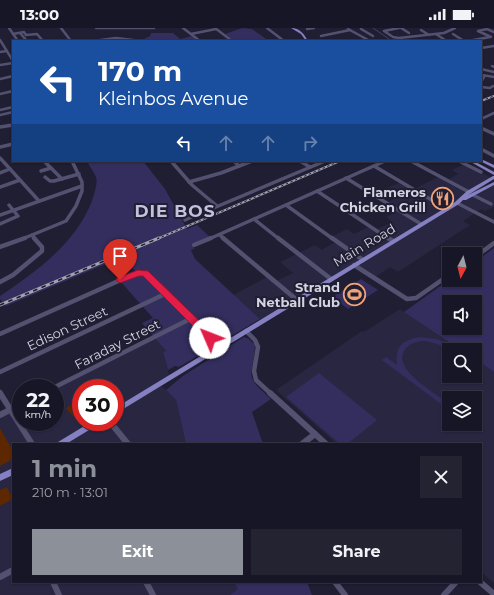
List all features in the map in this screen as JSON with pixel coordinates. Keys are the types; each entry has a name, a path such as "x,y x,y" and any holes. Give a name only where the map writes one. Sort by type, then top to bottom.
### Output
{"main road":[{"path":"292,28 311,40"},
{"path":"296,30 302,40"},
{"path":"302,34 306,40"},
{"path":"482,161 494,167"},
{"path":"473,162 494,174"},
{"path":"486,170 493,180"},
{"name":"Main Road","path":"124,406 493,180"},
{"path":"62,443 82,431"},
{"path":"0,478 12,472"}],"street":[{"path":"9,28 17,40"},
{"path":"15,28 26,40"},
{"path":"61,28 70,40"},
{"path":"96,28 154,28"},
{"path":"183,28 199,40"},
{"path":"267,28 283,40"},
{"path":"307,29 314,28"},
{"path":"347,28 368,40"},
{"path":"409,33 400,28 384,31 394,37 402,38 436,34 455,28"},
{"path":"191,34 215,29 231,40"},
{"path":"361,29 373,36"},
{"path":"492,37 478,31 487,29 494,32"},
{"path":"321,36 350,30"},
{"path":"421,30 429,35"},
{"path":"13,34 24,32 26,35 38,35 42,40"},
{"path":"357,34 366,32"},
{"path":"477,35 494,32"},
{"path":"436,34 446,40"},
{"path":"453,34 462,40"},
{"path":"420,36 426,40"},
{"path":"459,38 466,36"},
{"path":"474,40 492,37"},
{"path":"101,40 116,38 133,40"},
{"path":"0,40 12,60"},
{"path":"482,48 494,46"},
{"path":"0,52 7,51"},
{"path":"0,65 12,62"},
{"path":"482,69 494,72"},
{"path":"482,74 494,77"},
{"path":"0,79 12,76"},
{"path":"482,86 491,88 493,86"},
{"path":"0,94 12,91"},
{"path":"0,110 12,107"},
{"path":"0,114 12,112"},
{"path":"482,119 493,114"},
{"path":"0,128 12,125"},
{"path":"6,126 8,131"},
{"path":"482,128 494,134"},
{"path":"0,147 12,144"},
{"path":"482,150 494,156"},
{"path":"0,159 39,201"},
{"path":"45,162 62,179"},
{"path":"0,247 68,220 76,206 82,186 79,174 73,162"},
{"path":"172,162 189,182 218,206"},
{"path":"235,162 239,166"},
{"path":"189,182 249,162"},
{"path":"302,162 310,167"},
{"path":"185,220 322,162"},
{"path":"194,245 220,235 383,162"},
{"path":"413,162 491,204"},
{"path":"461,162 481,172"},
{"path":"374,166 447,208"},
{"path":"41,171 51,168"},
{"path":"0,173 10,169"},
{"path":"45,177 50,181 79,174"},
{"path":"346,178 421,224"},
{"path":"0,187 20,180"},
{"path":"0,215 82,186"},
{"path":"317,191 393,241"},
{"path":"459,201 494,222"},
{"path":"0,224 18,217 9,205"},
{"path":"286,205 363,260"},
{"path":"254,219 331,279"},
{"path":"0,282 13,275 42,251 42,248 32,235"},
{"path":"220,235 297,300"},
{"path":"482,251 494,243"},
{"path":"354,265 405,298 410,299 416,298 442,280"},
{"path":"0,334 134,274 143,273 146,274 220,347"},
{"name":"Edison Street","path":"0,372 165,294"},
{"name":"Faraday Street","path":"64,382 190,319"},
{"path":"246,331 256,340 259,347 254,371 256,380 325,443"},
{"path":"0,392 31,443"},
{"path":"0,414 10,410"},
{"path":"117,431 127,443"},
{"path":"303,443 315,434"},
{"path":"0,577 12,571"},
{"path":"53,583 59,595"},
{"path":"147,583 154,595"},
{"path":"338,583 345,595"},
{"path":"444,595 455,583"},
{"path":"481,583 494,594"}],"shaded area":[{"path":"242,28 252,29 268,40 233,40 225,34"},
{"path":"151,33 173,33 180,39 192,36 197,40 142,40 150,36"},
{"path":"88,162 144,162 165,189 187,229 197,225 210,237 192,244 194,249 191,250 195,259 260,319 179,367 175,366 168,370 163,352 166,351 142,323 153,318 120,281 137,273 122,257 6,306 0,299 0,296 28,277 54,255 76,230 92,201 96,189 96,177"},
{"path":"465,164 490,177 490,180 462,198 494,182 494,207 485,211 481,209 463,221 470,225 398,272 390,267 374,278 354,265 262,321 233,295 269,276 276,281 293,273 280,262 315,245 322,250 337,241 331,237 347,229 354,234 370,226 376,230 392,222 386,217 398,211 386,203 400,196 387,188 401,182 414,189 440,176 447,180 458,174 452,170"},
{"path":"494,248 494,372 482,364 482,343 450,343 404,312 442,285 442,287 482,287 482,257"},
{"name":"Strand Netball Club","path":"361,279 378,290 348,309 332,297"},
{"path":"400,309 451,343 442,343 442,383 482,383 482,364 494,372 494,583 482,573 482,443 336,443 276,390 362,331 364,332"},
{"path":"154,337 166,351 163,353 170,378 160,384 176,400 186,443 12,443 12,583 235,583 239,589 230,595 0,595 0,414 12,408 12,431 64,431 64,383 72,379 72,431 124,431 124,379 72,379"},
{"path":"244,337 249,339 255,345 251,375 256,385 271,399 252,412 263,443 186,443 176,400 166,390 183,376"},
{"path":"419,337 437,339 445,343 442,343 442,346 427,341 414,343 404,351 402,358 410,373 426,388 442,398 442,405 382,360 386,357 397,365 398,349 404,343"},
{"path":"319,373 377,420 348,443 339,443 286,397"},
{"path":"235,583 307,583 312,595 230,595 238,589"}],"building":[{"path":"72,405 72,415 66,408"},
{"path":"0,428 12,449 12,460 0,466"},
{"path":"7,487 12,500 0,506 0,490"}],"waterway":[{"path":"373,28 391,40"}],"railway":[{"path":"482,101 494,96"},
{"path":"157,239 338,162"},
{"path":"0,305 159,238"}],"place":[{"name":"Flameros Chicken Grill","path":"442,199"},
{"name":"Strand Netball Club","path":"355,294"}],"district":[{"name":"DIE BOS","path":"175,211"}],"route":[{"path":"120,280 138,273 145,273 210,338"}]}
